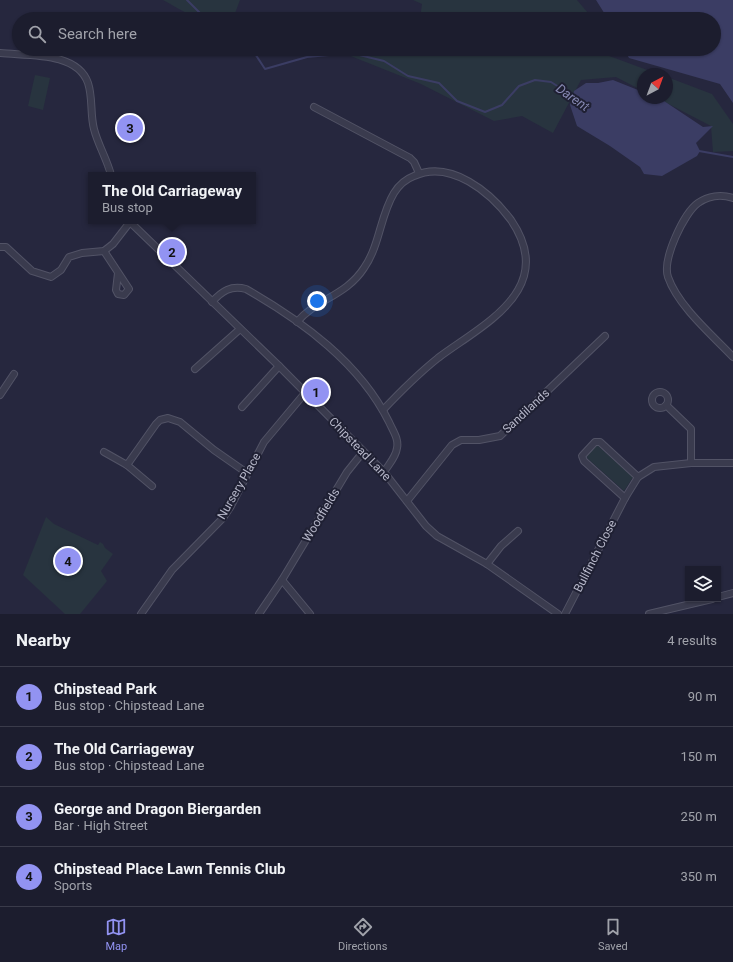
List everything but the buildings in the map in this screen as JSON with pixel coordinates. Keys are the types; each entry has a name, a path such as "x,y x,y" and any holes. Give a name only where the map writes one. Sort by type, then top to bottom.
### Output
{"street":[{"path":"0,53 12,54"},
{"path":"49,56 78,70 88,83 94,129 110,172"},
{"path":"314,107 410,158 414,162 419,173"},
{"path":"297,322 307,311 345,290 354,281 370,259 395,191 402,182 419,173 441,171 477,186 489,195 510,219 524,242 527,262 526,272 519,289 505,307 427,367 383,410"},
{"path":"733,198 715,196 697,204 677,235 668,256 666,267 667,276 680,298 700,323 733,357"},
{"path":"0,247 6,247 32,271 51,277 61,270 69,257 82,253 104,251 113,244 128,224"},
{"name":"Chipstead Lane","path":"132,224 140,233 279,366 384,472 426,526 437,536 487,564 558,614"},
{"path":"104,251 118,273"},
{"path":"212,302 225,291 238,287 253,293 297,322 328,345 376,398 397,438 396,453 384,472"},
{"path":"195,369 240,329"},
{"name":"Sandilands","path":"407,501 452,445 461,440 479,440 500,436 605,336"},
{"path":"242,407 279,366"},
{"path":"0,395 14,374"},
{"name":"Nursery Place","path":"141,614 172,570 223,518 231,506 264,442 305,393"},
{"path":"666,405 691,429 691,463"},
{"path":"127,465 156,424 160,420 168,418 180,422 214,450 247,473"},
{"path":"625,498 584,461 582,456 595,442 600,442 638,477"},
{"path":"104,452 127,465 152,486"},
{"name":"Woodfields","path":"259,614 282,580 347,472 363,452"},
{"name":"Bullfinch Close","path":"565,614 625,498 638,477 654,467 691,463 733,463"},
{"path":"487,564 501,546 518,531"},
{"path":"282,580 310,614"},
{"path":"721,596 733,593"},
{"path":"649,614 699,602"}],"shaded area":[{"path":"163,0 240,0 236,12 185,12"},
{"path":"413,0 577,0 587,12 421,12 422,4"},
{"path":"351,56 609,56 642,68 637,68 637,88 616,77 581,80 553,133 522,116 494,121 421,84"},
{"path":"35,75 50,78 43,110 28,106"},
{"path":"673,79 712,94 733,124 733,151 713,152 711,126 669,104 673,104"},
{"path":"597,445 633,477 624,491 586,457"},
{"path":"46,517 54,524 98,545 100,542 113,554 101,571 107,581 80,614 65,614 23,575"}],"water":[{"path":"596,0 733,0 733,103 720,84 673,71 673,68 664,68 629,58 628,56 721,56 721,12 604,12"},
{"path":"613,80 637,90 637,104 668,104 703,127 713,126 696,143 700,151 697,156 662,176 644,174 640,167 610,146 577,126 570,105 574,91 586,83 598,83"}],"waterway":[{"name":"Darent","path":"187,0 199,12"},
{"name":"Darent","path":"257,56 265,69 307,57 318,56"},
{"name":"Darent","path":"363,56 384,61 408,76 439,83 457,101 485,112 502,105 519,86 535,80 551,82 573,96"},
{"name":"Darent","path":"699,151 733,157"}],"place":[{"name":"George and Dragon Biergarden","path":"130,128"},
{"name":"The Old Carriageway","path":"172,252"},
{"name":"Chipstead Park","path":"316,392"},
{"name":"Chipstead Place Lawn Tennis Club","path":"68,561"}]}
